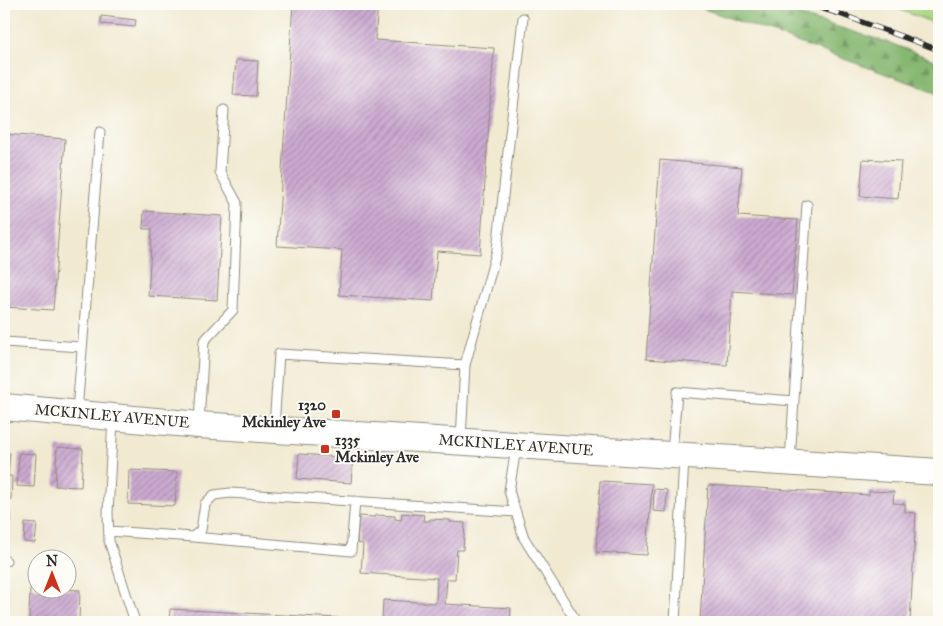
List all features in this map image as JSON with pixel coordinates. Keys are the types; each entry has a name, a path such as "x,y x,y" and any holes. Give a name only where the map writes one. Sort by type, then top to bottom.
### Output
{"main road":[{"name":"MCKINLEY AVENUE","path":"4,406 199,424 939,472"}],"lane":[{"path":"461,442 465,365 497,250 523,18"},
{"path":"199,424 204,341 233,310 237,203 220,172 224,110"},
{"path":"77,413 100,132"},
{"path":"790,462 807,206"},
{"path":"4,342 82,347"},
{"path":"274,429 280,354 465,365"},
{"path":"675,622 678,456 677,392 794,401"},
{"path":"113,417 108,512 109,531 110,540 135,622"},
{"path":"517,446 509,491 524,538 573,616 572,622"},
{"path":"193,538 201,530 205,504 214,496 230,493 516,512"},
{"path":"109,531 351,551 355,501"}],"green space":[{"path":"690,4 763,4 890,43 939,62 939,93"},
{"path":"885,4 939,4 939,25"}],"building":[{"path":"293,4 378,4 375,40 494,48 480,254 437,251 433,301 339,295 342,250 277,246"},
{"path":"101,16 136,20 135,27 101,24"},
{"path":"236,60 258,61 256,96 233,95"},
{"path":"4,134 65,139 53,310 4,307"},
{"path":"863,159 901,161 898,199 860,196"},
{"path":"660,160 742,167 738,216 798,220 792,295 732,291 727,365 646,359"},
{"path":"144,211 222,216 217,300 148,296 152,229 143,229"},
{"path":"57,447 83,449 81,487 55,486"},
{"path":"4,453 10,453 8,476 12,476 11,500 4,500"},
{"path":"19,453 36,454 34,487 17,486"},
{"path":"299,454 353,458 351,483 297,479"},
{"path":"129,470 177,472 175,506 128,504"},
{"path":"600,481 652,484 647,555 596,552"},
{"path":"708,485 869,495 869,491 894,492 893,503 905,504 905,512 916,513 910,622 700,622"},
{"path":"654,489 667,490 666,512 653,511"},
{"path":"4,513 10,513 10,522 4,522"},
{"path":"402,513 424,515 423,521 430,521 430,519 465,523 463,550 457,550 455,579 447,579 445,604 511,608 510,622 382,622 383,600 436,603 437,578 361,573 363,544 357,543 359,516 395,516 395,519 401,520"},
{"path":"25,523 37,524 35,543 24,542"},
{"path":"78,590 80,590 79,622 29,622 30,598 78,598"},
{"path":"170,609 338,618 338,622 169,622"}],"railway":[{"path":"808,4 939,50"}],"place":[{"name":"1320 Mckinley Ave","path":"336,414"},
{"name":"1335 Mckinley Ave","path":"325,449"}]}
